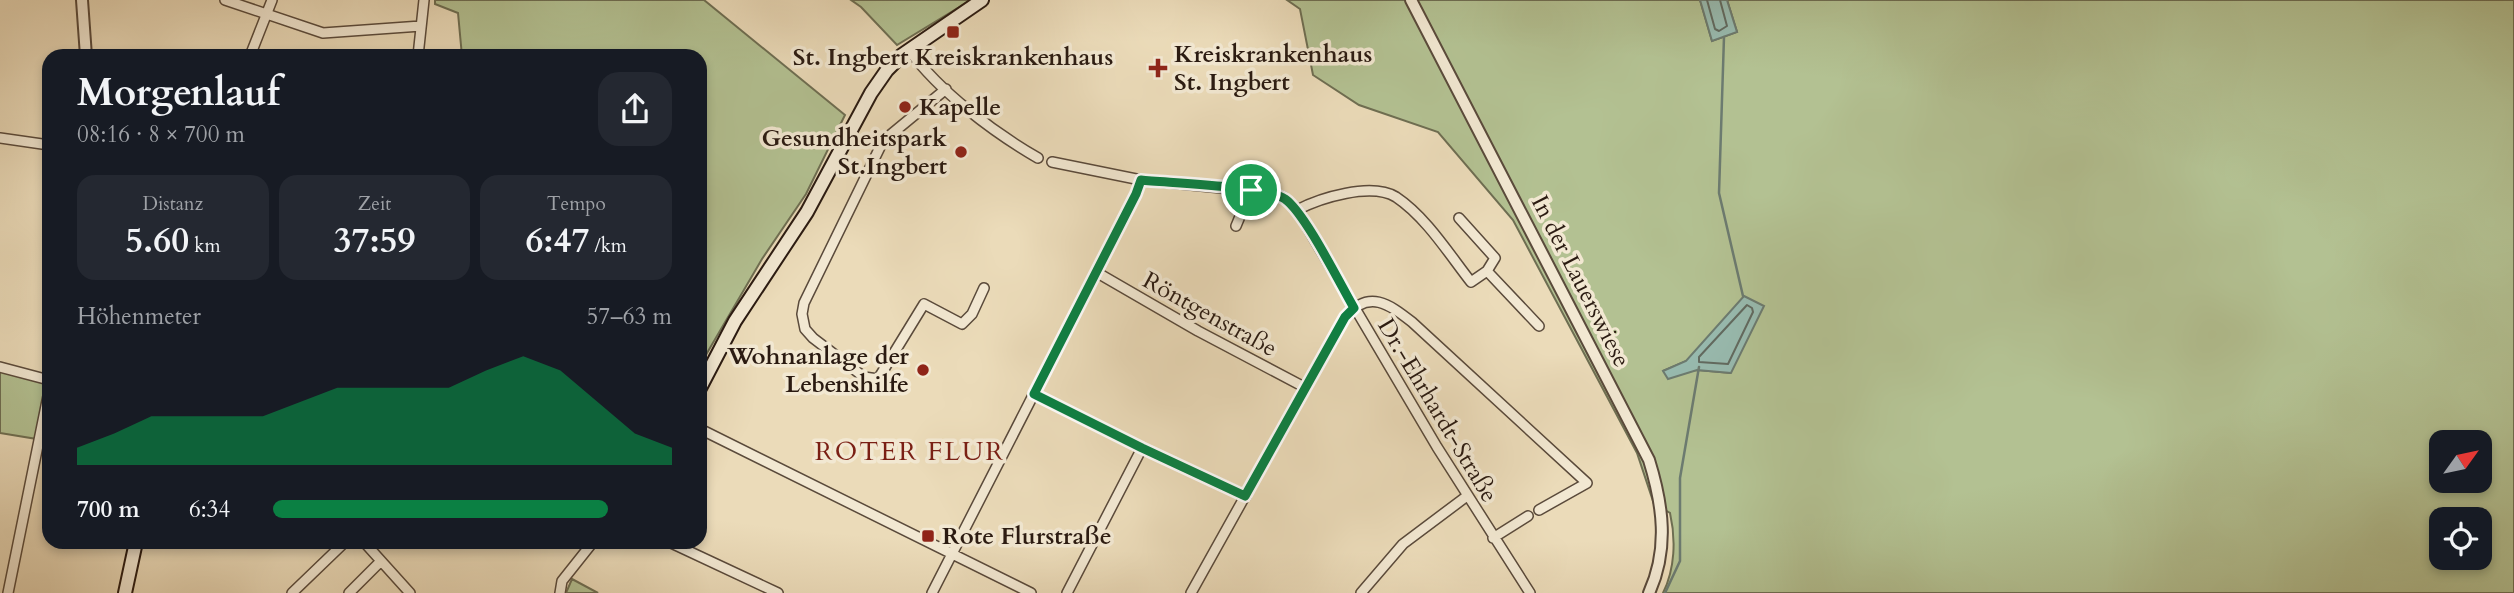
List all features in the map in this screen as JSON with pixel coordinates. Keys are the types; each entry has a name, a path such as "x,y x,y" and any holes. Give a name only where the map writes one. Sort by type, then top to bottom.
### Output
{"main road":[{"path":"707,375 735,321 807,212 871,93 887,70 909,50 982,0"},
{"path":"125,593 134,549"}],"street":[{"path":"82,0 86,49"},
{"path":"225,0 323,33 421,26"},
{"path":"253,49 272,0"},
{"path":"419,49 424,0"},
{"name":"In der Lauerswiese","path":"1411,0 1648,460 1660,501 1662,529 1660,562 1649,593"},
{"path":"909,50 946,89 992,128 1038,158"},
{"path":"946,89 883,141 804,303 802,314 805,329 864,377 878,379 925,304 962,324 972,314 984,288"},
{"path":"0,138 42,144"},
{"path":"1052,162 1141,180 1251,190 1283,197 1297,210 1341,193 1387,193 1429,228 1471,282 1487,271 1495,258 1459,218"},
{"path":"932,593 1141,180"},
{"path":"1236,226 1251,190"},
{"name":"Dr.-Ehrhardt-Straße","path":"1297,210 1467,496 1530,593"},
{"path":"1487,271 1539,326"},
{"name":"Röntgenstraße","path":"1096,272 1198,331 1306,388"},
{"path":"1191,593 1345,317 1354,308 1373,301 1385,302 1398,311 1587,483 1539,510"},
{"path":"0,367 42,378"},
{"path":"1034,394 1245,496"},
{"path":"6,589 42,423"},
{"path":"707,432 1031,593"},
{"path":"1067,593 1142,448"},
{"path":"1361,593 1403,544 1467,496"},
{"path":"1493,538 1528,516"},
{"path":"292,593 338,549"},
{"path":"370,549 410,593"},
{"path":"560,593 562,581 587,549"},
{"path":"684,549 778,593"},
{"path":"349,593 380,562"}],"green space":[{"path":"435,0 704,0 845,115 806,194 762,259 707,353 707,49 461,49 458,13 435,4"},
{"path":"851,0 971,0 897,45"},
{"path":"1287,0 1700,0 1712,41 1737,32 1727,0 2514,0 2514,593 1663,593 1673,554 1670,513 1654,504 1637,453 1513,220 1438,132 1359,105 1313,75 1300,9","holes":["1686,361 1731,373 1697,370 1663,371"]},
{"path":"0,369 42,379 42,415 37,439 0,433"},
{"path":"572,579 598,593 566,593"}],"water":[{"path":"1700,0 1727,0 1737,32 1712,41"},
{"path":"1744,296 1764,306 1731,373 1697,370 1668,379 1663,371 1686,361"}],"waterway":[{"path":"1724,37 1719,193 1743,296"},
{"path":"1665,593 1680,561 1680,478 1699,367"}],"place":[{"name":"St. Ingbert Kreiskrankenhaus","path":"953,32"},
{"name":"Kreiskrankenhaus St. Ingbert","path":"1158,68"},
{"name":"Kapelle","path":"905,107"},
{"name":"Gesundheitspark St.Ingbert","path":"961,152"},
{"name":"Wohnanlage der Lebenshilfe","path":"923,370"},
{"name":"Rote Flurstraße","path":"928,536"}],"district":[{"name":"ROTER FLUR","path":"910,451"}],"route":[{"path":"1141,180 1251,190 1283,197 1297,210 1354,308 1345,317 1245,496 1034,394 1141,180"}]}
